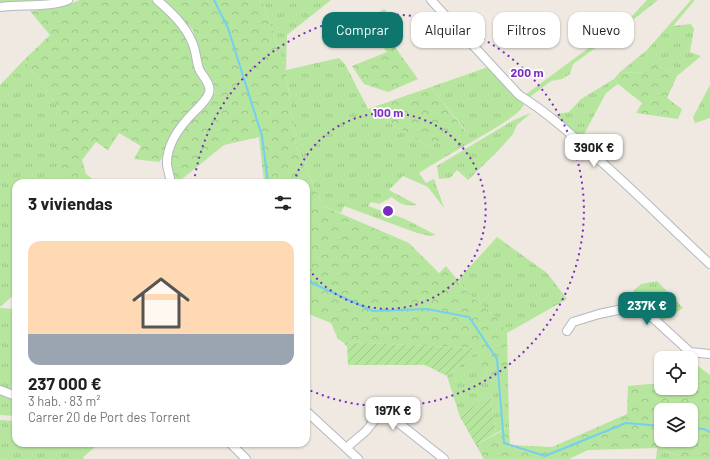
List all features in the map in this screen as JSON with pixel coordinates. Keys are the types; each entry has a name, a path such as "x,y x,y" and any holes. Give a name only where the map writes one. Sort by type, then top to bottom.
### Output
{"street":[{"path":"0,7 59,4 68,0"},
{"path":"157,0 174,16 192,42 199,68 209,86 210,92 204,101 178,130 173,140 168,154 167,165 170,179"},
{"path":"432,0 519,95 560,124 710,264"},
{"path":"567,331 573,322 599,314 637,306 642,308 690,352 710,354"},
{"path":"0,390 12,394"},
{"path":"346,448 366,431 381,412 386,413 444,459"},
{"path":"310,415 358,459"},
{"path":"234,447 246,459"}],"green space":[{"path":"0,0 58,0 0,5"},
{"path":"80,0 153,0 171,17 187,37 198,63 206,92 159,162 134,159 141,146 119,133 108,150 96,142 82,160 86,174 93,179 61,179 60,109 24,60 50,35 30,11 62,7"},
{"path":"163,0 260,0 265,7 286,71 296,146 323,206 409,243 439,273 446,266 469,294 498,319 507,333 508,379 489,379 474,348 343,342 338,339 331,323 310,315 310,179 264,179 259,137 224,145 182,179 173,179 170,165 171,154 175,144 186,125 215,92 200,61 193,30"},
{"path":"260,0 331,0 287,35 286,70 339,58 345,64 368,109 428,146 466,131 431,87 488,67 524,105 516,114 500,125 419,173 426,183 434,179 444,208 428,187 403,176 389,190 417,205 403,204 392,197 379,204 371,202 368,206 405,219 436,235 430,236 417,233 344,206 341,213 323,206 296,146 286,71 265,7"},
{"path":"647,0 658,0 634,19 634,14"},
{"path":"691,0 695,0 673,26 691,24 694,29 690,52 701,56 677,76 652,63 640,73 620,72 647,50"},
{"path":"384,9 387,12 379,12"},
{"path":"384,48 396,48 418,79 388,92 364,84 352,66 387,52"},
{"path":"588,48 595,48 573,64 570,74 562,79 551,81 530,97 525,95"},
{"path":"24,60 60,109 61,179 12,179 12,296 0,307 0,85"},
{"path":"652,63 677,76 667,98 682,109 678,119 636,113 642,103 614,79 620,72 640,73"},
{"path":"614,79 618,84 606,93 581,140 552,115 569,112 581,99"},
{"path":"710,85 710,118 695,123 693,117"},
{"path":"431,87 466,132 428,146 368,109"},
{"path":"531,113 517,125 513,134 497,152 468,180 457,170 450,178 439,179 437,166 512,121"},
{"path":"497,237 547,273 567,299 507,333 498,319 469,294 458,280"},
{"path":"657,281 683,308 661,322 633,291 641,284"},
{"path":"0,308 12,309 12,392 0,388"},
{"path":"343,342 474,348 476,352 447,376 425,365 348,365 347,347"},
{"path":"476,352 489,379 508,379 509,427 496,433 490,393 460,417 447,376"},
{"path":"698,366 710,375 710,459 689,459 657,448 588,450 569,459 484,459 476,445 509,427 510,445 552,447 627,414 628,386 654,384 654,395 698,395"},
{"path":"490,393 496,433 476,445 460,417"},
{"path":"0,394 12,398 12,416 0,415"},
{"path":"0,420 12,421 12,447 95,447 83,457 84,459 0,459"},
{"path":"657,448 689,459 656,459"}],"waterway":[{"path":"214,0 228,28 262,136 267,179"},
{"path":"310,281 312,283 373,311 427,309 469,317 497,359 504,443 545,456 626,423 654,425"},
{"path":"698,429 704,429 710,432"}]}
